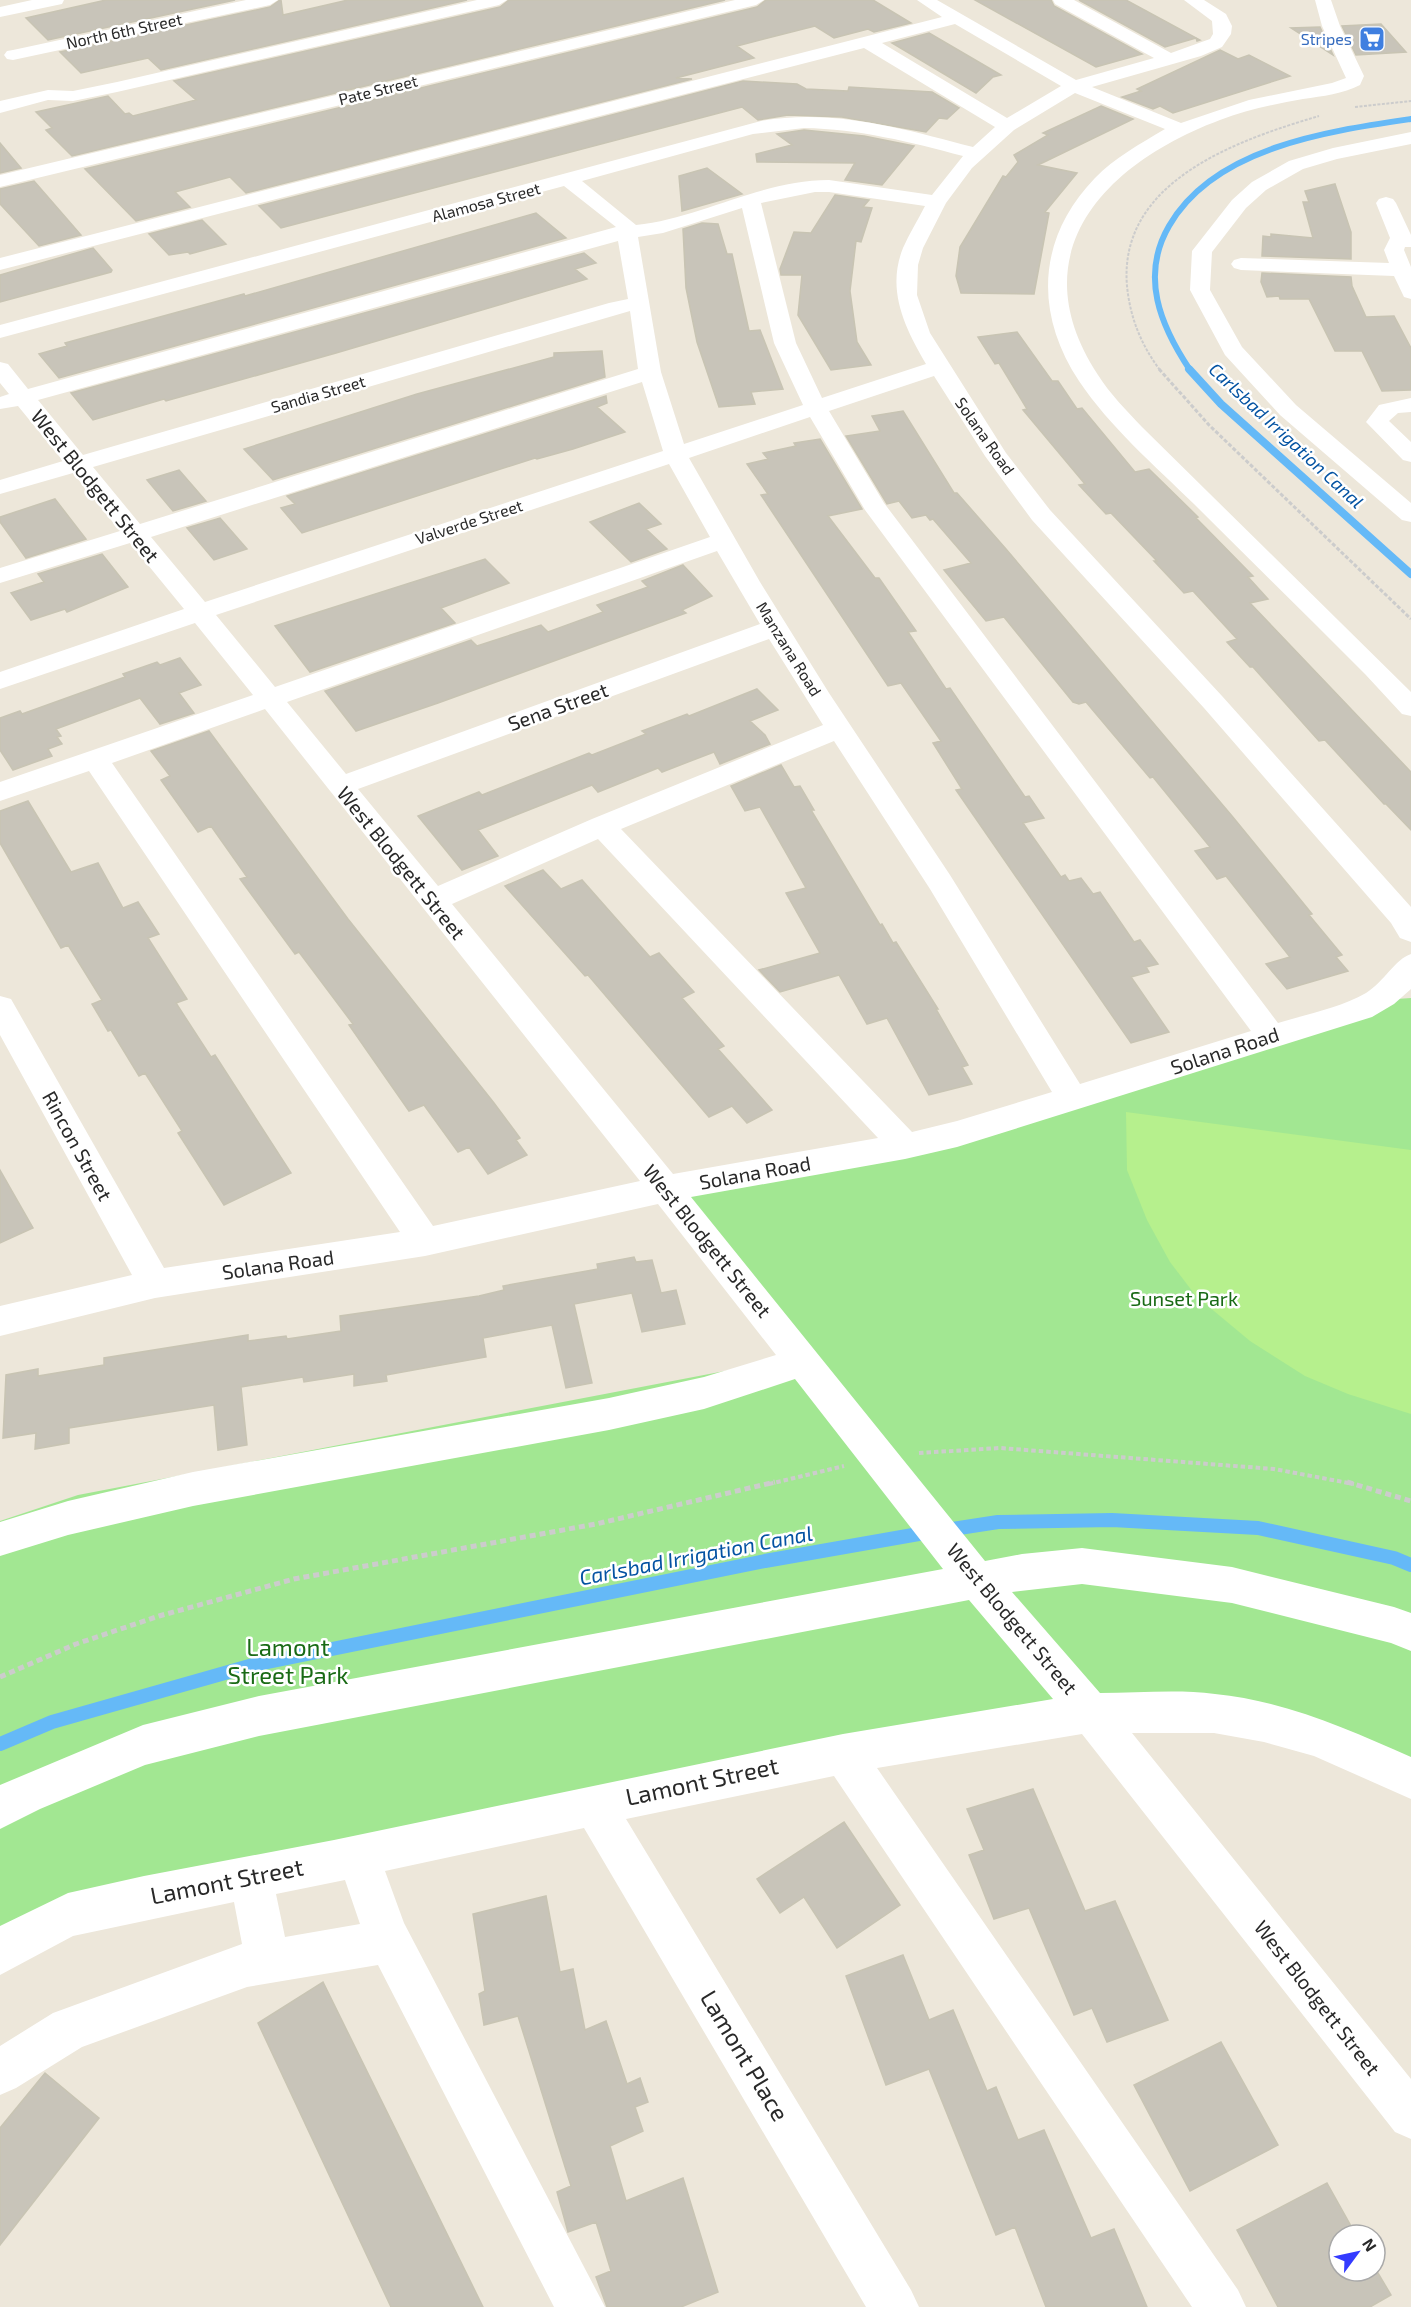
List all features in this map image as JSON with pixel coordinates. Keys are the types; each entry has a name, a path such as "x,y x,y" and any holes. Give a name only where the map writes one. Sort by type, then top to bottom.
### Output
{"street":[{"path":"0,12 56,0"},
{"name":"North 6th Street","path":"13,55 270,0"},
{"path":"0,107 48,95 73,96 499,0"},
{"name":"Pate Street","path":"0,181 756,0"},
{"path":"926,0 1074,86 1181,129"},
{"path":"1061,0 1168,59"},
{"name":"Solana Road","path":"1192,0 1220,18 1223,26 1222,34 1216,43 1196,52 1074,86 1007,126 975,153 937,202 913,248 908,265 907,295 919,333 939,368 997,456 1041,515 1212,702 1402,916 1411,931"},
{"path":"1323,0 1331,26 1355,76 1354,81 1248,106 1181,129 1134,156 1114,171 1092,193 1072,220 1061,242 1056,270 1058,303 1071,346 1092,383 1134,432 1374,668 1411,708"},
{"path":"0,264 869,43 958,18"},
{"path":"0,42 48,95"},
{"path":"869,43 1007,126"},
{"name":"Alamosa Street","path":"0,332 753,129 795,123 831,123 870,128 975,153"},
{"path":"1411,138 1333,154 1296,165 1259,186 1239,204 1202,251 1200,290 1233,350 1288,410 1411,515"},
{"path":"569,180 626,225 628,232"},
{"path":"11,401 628,232 656,229 750,198 822,185 937,202"},
{"path":"750,198 785,343 815,407 873,505 1271,1036"},
{"path":"1386,203 1407,241 1394,245 1394,250 1411,293"},
{"name":"Manzana Road","path":"628,232 637,304 650,372 675,454 723,541 940,882 1073,1100"},
{"path":"1241,264 1402,270"},
{"name":"Sandia Street","path":"0,487 616,306 637,304"},
{"name":"Valverde Street","path":"0,681 815,407 939,368"},
{"name":"West Blodgett Street","path":"0,369 11,401 77,464 270,698 969,1570 1091,1713 1411,2116"},
{"path":"0,576 650,372"},
{"path":"1411,405 1390,407 1381,413 1377,422 1411,455"},
{"path":"0,792 723,541"},
{"name":"Sena Street","path":"339,786 777,627"},
{"path":"431,901 602,826 840,728"},
{"path":"95,759 425,1242"},
{"path":"602,826 906,1146"},
{"name":"Solana Road","path":"0,1321 155,1284 425,1242 665,1189 906,1146 957,1134 1396,999 1411,965"},
{"name":"Rincon Street","path":"0,1007 155,1284"},
{"path":"0,1539 68,1518 193,1489 609,1414 704,1393 802,1362"},
{"path":"0,1808 25,1794 143,1745 259,1716 969,1570 1022,1572 1082,1566 1232,1585 1394,1625 1411,1632"},
{"name":"Lamont Street","path":"0,1953 21,1938 68,1915 843,1754 1091,1713 1214,1713 1264,1722 1318,1737 1411,1778"},
{"path":"843,1754 1221,2307"},
{"name":"Lamont Place","path":"594,1804 894,2307"},
{"path":"358,1856 390,1941 580,2307"},
{"path":"252,1877 268,1962"},
{"path":"0,2072 69,2030 247,1965 390,1941"}],"path":[{"path":"0,1677 76,1644 159,1616 294,1579 889,1471 948,1449 1000,1448 1274,1469 1352,1483 1411,1501"}],"green space":[{"name":"Lamont Street Park","path":"1411,998 1411,1778 1214,1713 594,1805 0,1953 0,1521 78,1495 798,1357 665,1189 905,1146 1382,1000"},
{"path":"1126,1112 1411,1150 1411,1414 1348,1394 1305,1376 1250,1341 1196,1296 1170,1262 1147,1220 1127,1170"}],"building":[{"path":"106,0 235,0 48,40 26,18"},
{"path":"280,0 283,15 348,0 467,0 161,70 148,58 81,73 60,52 270,7"},
{"path":"509,0 725,0 72,156 46,130 52,128 36,112 108,96 125,114 129,113 133,116 196,100 174,81 500,7"},
{"path":"766,0 873,0 911,23 874,32 868,29 834,38 815,26 737,46 754,58 676,78 692,79 246,193 230,177 175,192 190,207 136,221 85,169 757,7"},
{"path":"975,0 1051,0 1054,6 1142,54 1096,67"},
{"path":"1079,0 1126,0 1200,40 1197,41 1196,38 1165,47"},
{"name":"Stripes","path":"1381,24 1406,52 1356,55 1342,26"},
{"path":"1320,27 1333,55 1291,28"},
{"path":"929,33 1001,75 993,77 976,93 892,43"},
{"path":"1220,50 1238,59 1249,55 1290,76 1173,113 1160,106 1153,109 1122,97 1141,91 1137,89"},
{"path":"743,81 797,84 806,89 848,91 849,87 932,92 959,108 947,119 939,118 926,132 842,117 788,115 758,120 742,107 281,228 259,206"},
{"path":"1101,106 1133,119 1038,165 1077,173 1045,212 1049,213 1034,294 961,293 956,276 960,247 1003,176 1006,177 1018,162 1014,155 1048,135 1043,133"},
{"path":"804,130 864,136 914,146 882,185 845,180 855,163 757,162 756,154 792,145 777,134"},
{"path":"0,143 21,168 0,173"},
{"path":"707,168 742,194 682,211 679,176"},
{"path":"34,181 81,235 39,246 0,204 0,189"},
{"path":"1335,184 1351,232 1351,259 1262,256 1263,236 1271,237 1271,234 1313,238 1303,202 1309,202 1305,191"},
{"path":"835,195 869,200 863,207 872,208 861,242 856,241 850,291 857,342 871,365 831,370 798,315 802,275 781,275 780,269 794,232 811,233"},
{"path":"536,213 566,238 59,378 39,354 67,346 65,343 244,294 245,296"},
{"path":"202,220 226,244 190,254 188,252 169,255 149,234"},
{"path":"702,223 718,224 727,254 732,254 749,331 760,330 783,389 751,392 755,404 719,407 697,342 686,288 683,229"},
{"path":"93,248 112,270 111,272 0,302 0,275"},
{"path":"584,253 596,263 575,269 587,279 166,401 164,399 93,420 71,393"},
{"path":"1262,273 1351,277 1352,286 1366,317 1394,316 1411,348 1411,390 1382,391 1362,351 1335,351 1309,299 1267,297 1261,282"},
{"path":"1017,332 1052,381 1058,381 1077,409 1082,408 1135,472 1149,469 1253,576 1248,577 1268,599 1250,603 1411,772 1411,830 1325,740 1319,741 1253,667 1250,667 1227,642 1237,639 1193,591 1184,593 1111,513 1106,514 1079,485 1085,484 1023,410 1027,409 999,363 995,364 978,337"},
{"path":"602,351 605,377 273,480 244,449 417,394 554,357 554,353"},
{"path":"606,396 607,403 597,407 625,432 573,449 535,458 302,533 281,508 295,504 287,496"},
{"path":"903,411 954,493 957,493 1006,549 1232,816 1312,914 1309,915 1342,955 1336,957 1348,971 1287,989 1266,964 1290,957 1226,876 1217,879 1195,851 1210,847 1153,777 1150,778 1086,702 1079,704 1073,702 1004,617 986,621 944,570 971,563 933,519 930,520 926,515 912,518 899,501 887,504 846,436 880,431 872,416"},
{"path":"820,439 862,509 828,516 875,578 879,578 916,631 908,632 946,689 950,688 1025,797 1029,796 1044,818 1023,823 1061,877 1065,875 1069,881 1081,878 1093,894 1100,892 1134,942 1140,940 1158,964 1146,967 1149,972 1131,977 1169,1032 1131,1043 956,790 962,789 933,743 941,741 901,683 888,686 761,495 768,494 747,464 768,459 763,453 796,446 794,443"},
{"path":"179,470 206,501 173,511 147,480"},
{"path":"55,499 86,539 26,558 0,522 0,517"},
{"path":"639,503 661,524 646,529 667,549 631,562 590,522"},
{"path":"220,518 247,549 214,560 187,528"},
{"path":"102,554 128,587 67,612 65,609 31,620 11,593 44,582 38,574"},
{"path":"485,559 509,583 441,608 455,623 310,672 275,626"},
{"path":"683,565 712,596 682,610 686,613 438,703 356,731 325,691 471,640 477,646 541,625 548,632 603,612 597,605 648,587 642,581"},
{"path":"180,658 201,685 179,693 194,713 160,724 140,698 56,729 61,736 57,737 62,744 48,749 52,756 13,770 0,750 0,718 20,711 22,714 125,677 123,674 157,662 160,665"},
{"path":"757,689 778,710 750,721 765,735 770,744 720,764 714,752 662,772 658,768 598,792 592,785 478,830 498,856 462,870 418,816 479,792 482,795 589,753 592,755 646,734 642,731 687,714 689,716"},
{"path":"209,731 348,919 494,1103 520,1138 516,1140 527,1155 488,1174 469,1147 458,1152 424,1105 409,1111 349,1025 353,1024 299,952 295,954 240,879 247,877 211,826 198,832 161,780 170,776 151,751"},
{"path":"781,765 794,787 800,786 814,810 811,810 880,925 882,924 893,943 896,942 938,1009 936,1009 968,1065 962,1067 972,1084 929,1095 887,1018 867,1024 839,975 780,992 759,970 820,953 786,893 806,888 760,807 745,811 731,786"},
{"path":"28,801 71,872 98,863 123,908 138,902 159,934 148,938 187,999 176,1003 211,1057 215,1055 291,1173 224,1205 178,1133 182,1131 145,1073 139,1076 111,1030 108,1031 92,1004 102,1000 68,945 61,948 0,843 0,811"},
{"path":"543,870 561,889 582,880 650,957 659,953 694,992 682,998 724,1046 718,1049 772,1110 747,1123 732,1106 709,1117 588,975 585,976 505,886"},
{"path":"0,1170 33,1228 0,1243"},
{"path":"634,1257 636,1262 652,1260 661,1293 676,1290 685,1324 642,1332 632,1293 574,1304 592,1383 566,1388 552,1325 483,1338 486,1357 386,1375 387,1381 354,1386 354,1374 304,1382 303,1377 241,1387 247,1445 218,1450 214,1405 69,1428 69,1443 35,1449 36,1433 3,1438 6,1375 38,1369 38,1376 104,1365 104,1358 248,1335 248,1341 286,1336 287,1339 341,1331 340,1316 479,1296 504,1290 503,1286 598,1269 597,1264"},
{"path":"1033,1789 1085,1911 1115,1901 1168,2020 1107,2042 1092,2008 1074,2015 1029,1908 994,1919 969,1855 984,1850 967,1809"},
{"path":"844,1822 900,1905 837,1948 804,1897 780,1913 757,1879"},
{"path":"546,1896 560,1972 573,1969 585,2030 606,2021 627,2084 640,2078 648,2102 635,2107 643,2131 610,2146 626,2201 683,2178 718,2292 681,2307 607,2307 596,2277 611,2271 596,2222 568,2232 557,2192 571,2186 518,2016 484,2025 479,1994 485,1991 473,1914"},
{"path":"903,1955 929,2020 953,2010 987,2091 996,2087 1018,2140 1044,2130 1091,2238 1114,2229 1147,2307 1046,2307 1015,2227 996,2235 929,2069 886,2085 846,1976"},
{"path":"323,1982 483,2307 391,2307 258,2023"},
{"path":"1221,2042 1278,2145 1190,2191 1134,2085"},
{"path":"45,2073 99,2118 0,2245 0,2128"},
{"path":"1327,2183 1349,2223 1327,2223 1327,2283 1384,2283 1391,2295 1370,2307 1278,2307 1237,2230"}],"waterway":[{"name":"Carlsbad Irrigation Canal","path":"1190,370 1170,336 1157,300 1155,282 1160,245 1169,226 1189,199 1214,178 1276,147 1310,137 1411,119"},
{"name":"Carlsbad Irrigation Canal","path":"1189,369 1221,404 1411,574"},
{"name":"Carlsbad Irrigation Canal","path":"946,1530 998,1522 1112,1520 1258,1528 1394,1558 1411,1565"},
{"name":"Carlsbad Irrigation Canal","path":"0,1744 52,1722 253,1665 765,1561 930,1532"}],"place":[{"name":"Stripes","path":"1372,39"}],"park label":[{"name":"Sunset Park","path":"1184,1299"}]}
